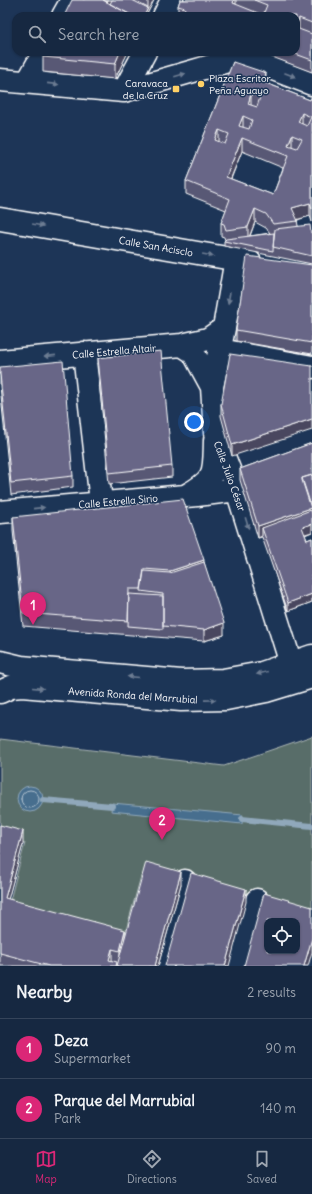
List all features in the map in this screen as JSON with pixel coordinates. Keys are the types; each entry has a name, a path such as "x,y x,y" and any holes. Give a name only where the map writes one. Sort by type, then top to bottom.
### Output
{"street":[{"path":"66,12 72,0"},
{"path":"166,12 172,0"},
{"path":"28,81 42,56"},
{"path":"124,91 143,56"},
{"path":"0,80 28,81 124,91 242,57 312,84"},
{"name":"Calle San Acisclo","path":"0,218 266,265"},
{"name":"Calle Julio César","path":"236,259 212,387 215,433 234,482 291,664"},
{"name":"Calle Estrella Altair","path":"0,361 182,345 208,339 224,328"},
{"path":"182,345 193,352 212,387"},
{"path":"220,350 312,367"},
{"path":"84,353 101,502"},
{"path":"187,496 206,484 212,477 214,466 215,433"},
{"name":"Calle Estrella Sirio","path":"0,512 101,502 187,496 234,482 253,467"},
{"name":"Avenida Ronda del Marrubial","path":"0,662 21,667 181,681 223,680 262,673 312,656"},
{"name":"Avenida Ronda del Marrubial","path":"0,692 11,687 22,686 181,700 226,699 266,691 312,677"},
{"path":"162,966 185,881"},
{"path":"239,966 257,900"}],"green space":[{"path":"312,736 312,915 149,871 141,876 123,941 8,908 25,843 0,836 0,739 224,766"}],"water":[{"path":"30,786 39,790 43,799 39,808 30,812 21,808 17,799 21,790"},
{"path":"112,803 243,815 242,824 111,811"}],"building":[{"path":"72,0 103,0 126,12 66,12"},
{"path":"112,0 132,0 148,8 146,12 125,12 110,4"},
{"path":"180,0 234,0 233,3 256,12 183,12 185,8 178,6"},
{"path":"254,0 312,0 312,23 300,18 300,12 264,12 267,5"},
{"path":"300,30 312,34 312,60 300,56"},
{"path":"43,56 118,56 115,64"},
{"path":"233,62 266,73 263,82 310,100 312,96 312,209 310,203 292,208 298,221 273,224 266,214 255,209 248,227 226,230 224,224 221,223 230,199 186,181","holes":["251,94 260,97 257,107 248,104","302,113 311,117 307,126 298,122","243,116 252,120 249,129 239,126","219,130 229,134 225,144 215,140","292,135 302,139 297,148 288,145","242,138 288,156 273,195 226,177"]},
{"path":"310,225 312,233 312,256 273,247 275,229"},
{"path":"274,233 273,251 224,241 226,239"},
{"path":"247,256 312,265 312,343 236,330"},
{"path":"161,351 172,466 109,473 98,358"},
{"path":"230,354 312,366 312,419 232,445 221,404"},
{"path":"63,361 73,476 11,483 0,367"},
{"path":"312,443 312,475 302,478 311,508 258,526 240,469"},
{"path":"312,475 312,509 302,478"},
{"path":"183,499 204,560 170,571 144,569 141,589 129,589 128,621 23,613 13,517"},
{"path":"311,510 312,524 302,527 307,540 312,538 312,594 288,603 262,528"},
{"path":"204,562 224,623 204,630 163,626 163,594 141,591 144,571 170,573"},
{"path":"129,594 163,596 163,629 128,626"},
{"path":"0,825 23,831 5,898 125,930 120,951 112,949 109,960 117,962 116,966 49,966 0,953"},
{"path":"146,862 181,872 155,966 117,966"},
{"path":"191,873 246,889 225,966 165,966"},
{"path":"264,893 312,907 312,938 304,966 244,966"}],"waterway":[{"path":"43,800 112,806"},
{"path":"242,819 312,826"}],"place":[{"name":"Plaza Escritor Peña Aguayo","path":"201,84"},
{"name":"Caravaca de la Cruz","path":"176,89"},
{"name":"Deza","path":"33,625"},
{"name":"Parque del Marrubial","path":"162,840"}]}
